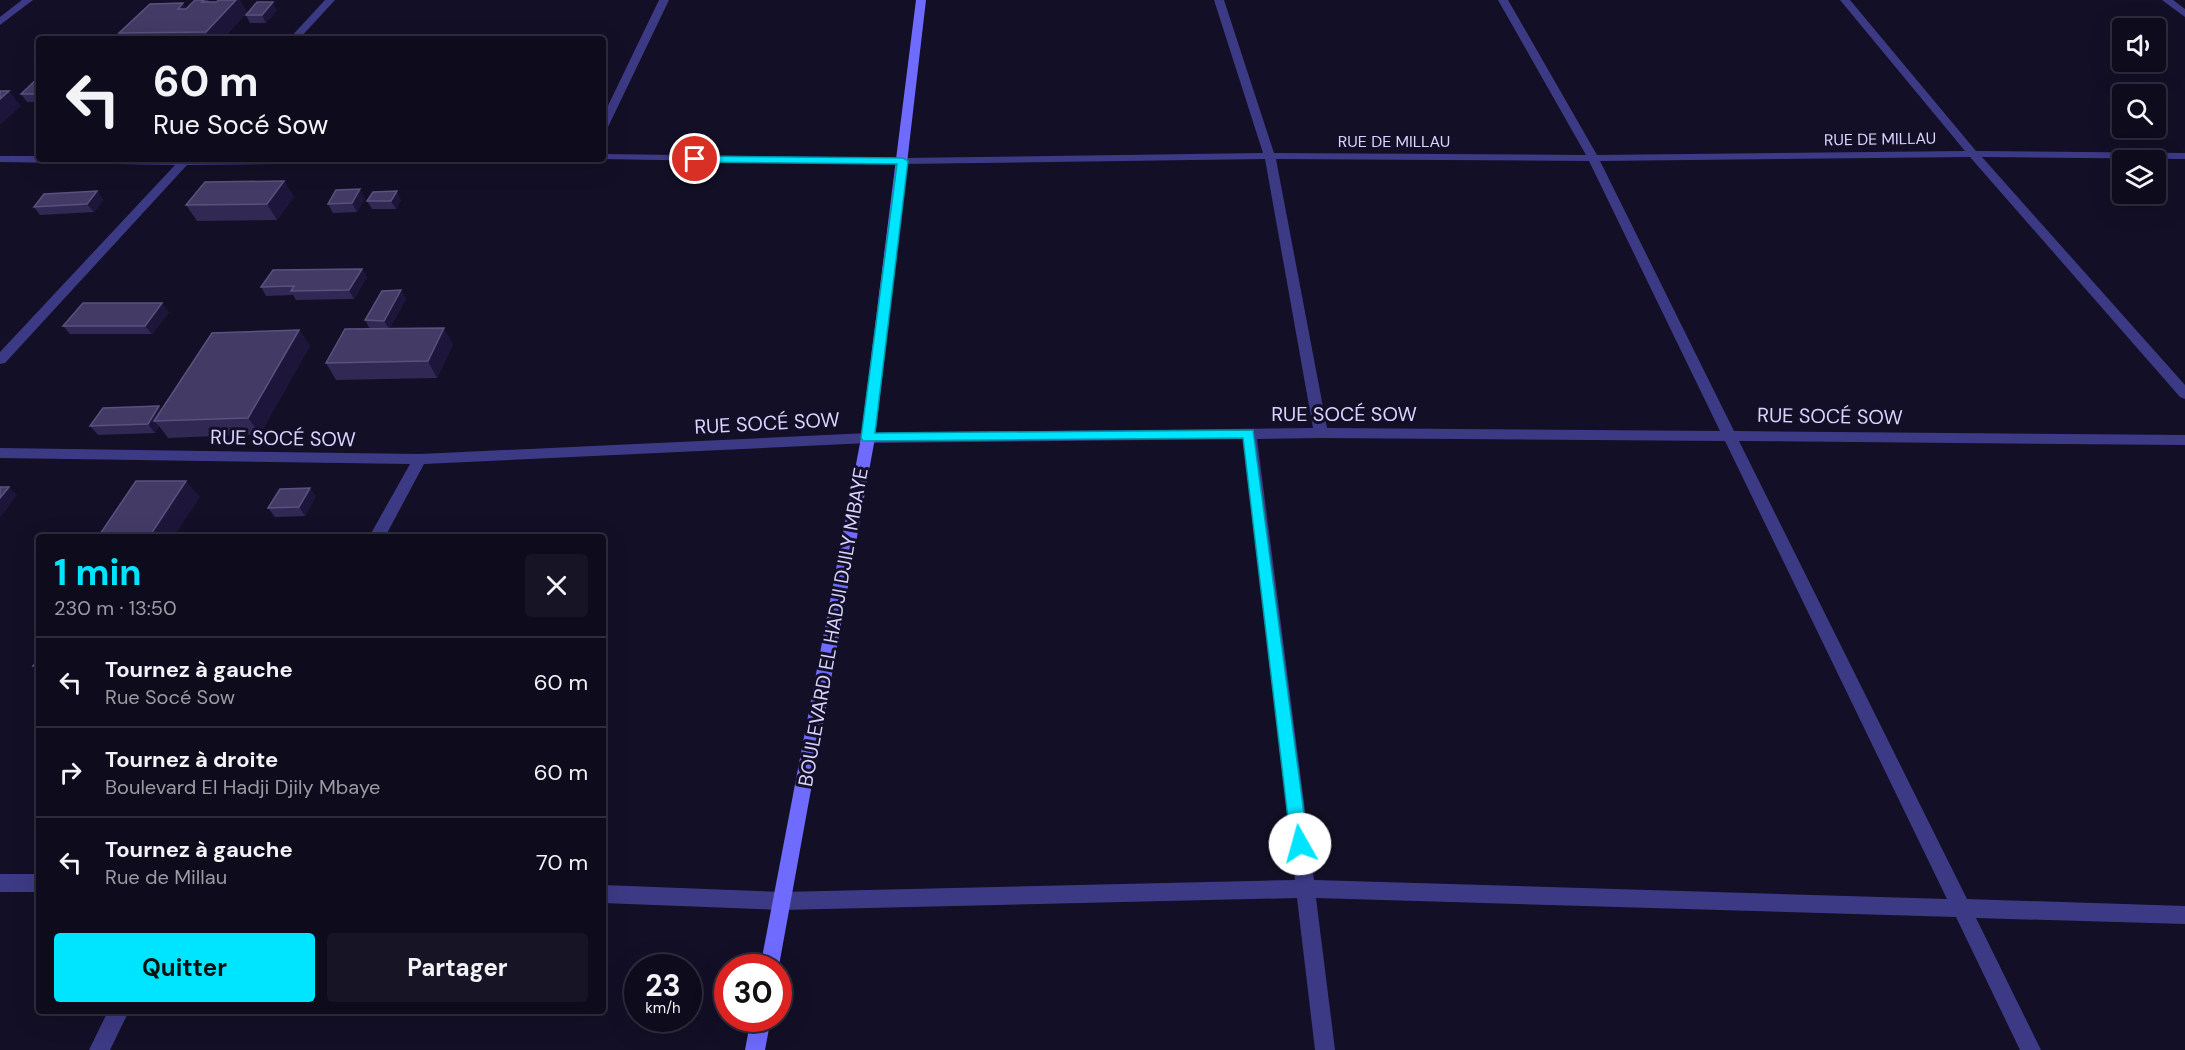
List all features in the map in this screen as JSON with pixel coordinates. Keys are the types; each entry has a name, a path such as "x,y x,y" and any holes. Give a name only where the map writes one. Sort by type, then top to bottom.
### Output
{"main road":[{"name":"BOULEVARD EL HADJI DJILY MBAYE","path":"773,954 868,438 921,0"},
{"path":"755,1050 758,1032"}],"street":[{"path":"0,22 28,0"},
{"path":"297,36 330,0"},
{"path":"606,121 664,0"},
{"path":"1219,0 1270,156 1321,433"},
{"path":"1503,0 1593,159 2031,1050"},
{"path":"1845,0 1973,154 2185,394"},
{"path":"2167,0 2185,14"},
{"name":"RUE DE MILLAU","path":"606,157 903,161 1270,156 1593,159 1973,154 2185,156"},
{"path":"0,159 36,159"},
{"path":"0,360 183,162"},
{"name":"RUE SOCÉ SOW","path":"0,453 420,459 868,438 1321,433 2185,440"},
{"path":"1249,434 1325,1050"},
{"path":"379,534 420,459"},
{"path":"0,884 36,883"},
{"path":"606,894 782,901 1305,890 2185,915"},
{"path":"99,1050 117,1014"}],"building":[{"path":"195,0 216,2 236,0 206,32 119,33 150,4 183,3 178,9 186,9"},
{"path":"257,2 273,2 262,15 246,15"},
{"path":"36,80 34,94 21,94"},
{"path":"0,91 9,91 0,99"},
{"path":"284,181 267,204 186,205 205,182"},
{"path":"360,189 352,203 328,204 336,190"},
{"path":"97,191 87,204 34,207 44,194"},
{"path":"397,191 391,201 367,201 373,192"},
{"path":"362,269 349,290 291,291 294,286 261,287 273,270"},
{"path":"401,290 384,321 365,320 382,291"},
{"path":"83,303 162,303 145,326 63,326"},
{"path":"444,328 428,361 326,363 345,329"},
{"path":"299,330 248,418 154,421 212,333"},
{"path":"159,406 148,424 90,426 103,408"},
{"path":"136,481 186,481 151,534 100,534"},
{"path":"0,487 9,487 0,498"},
{"path":"310,488 299,507 268,508 280,489"}],"route":[{"path":"695,159 903,161 868,438 1249,434 1300,844"}]}
